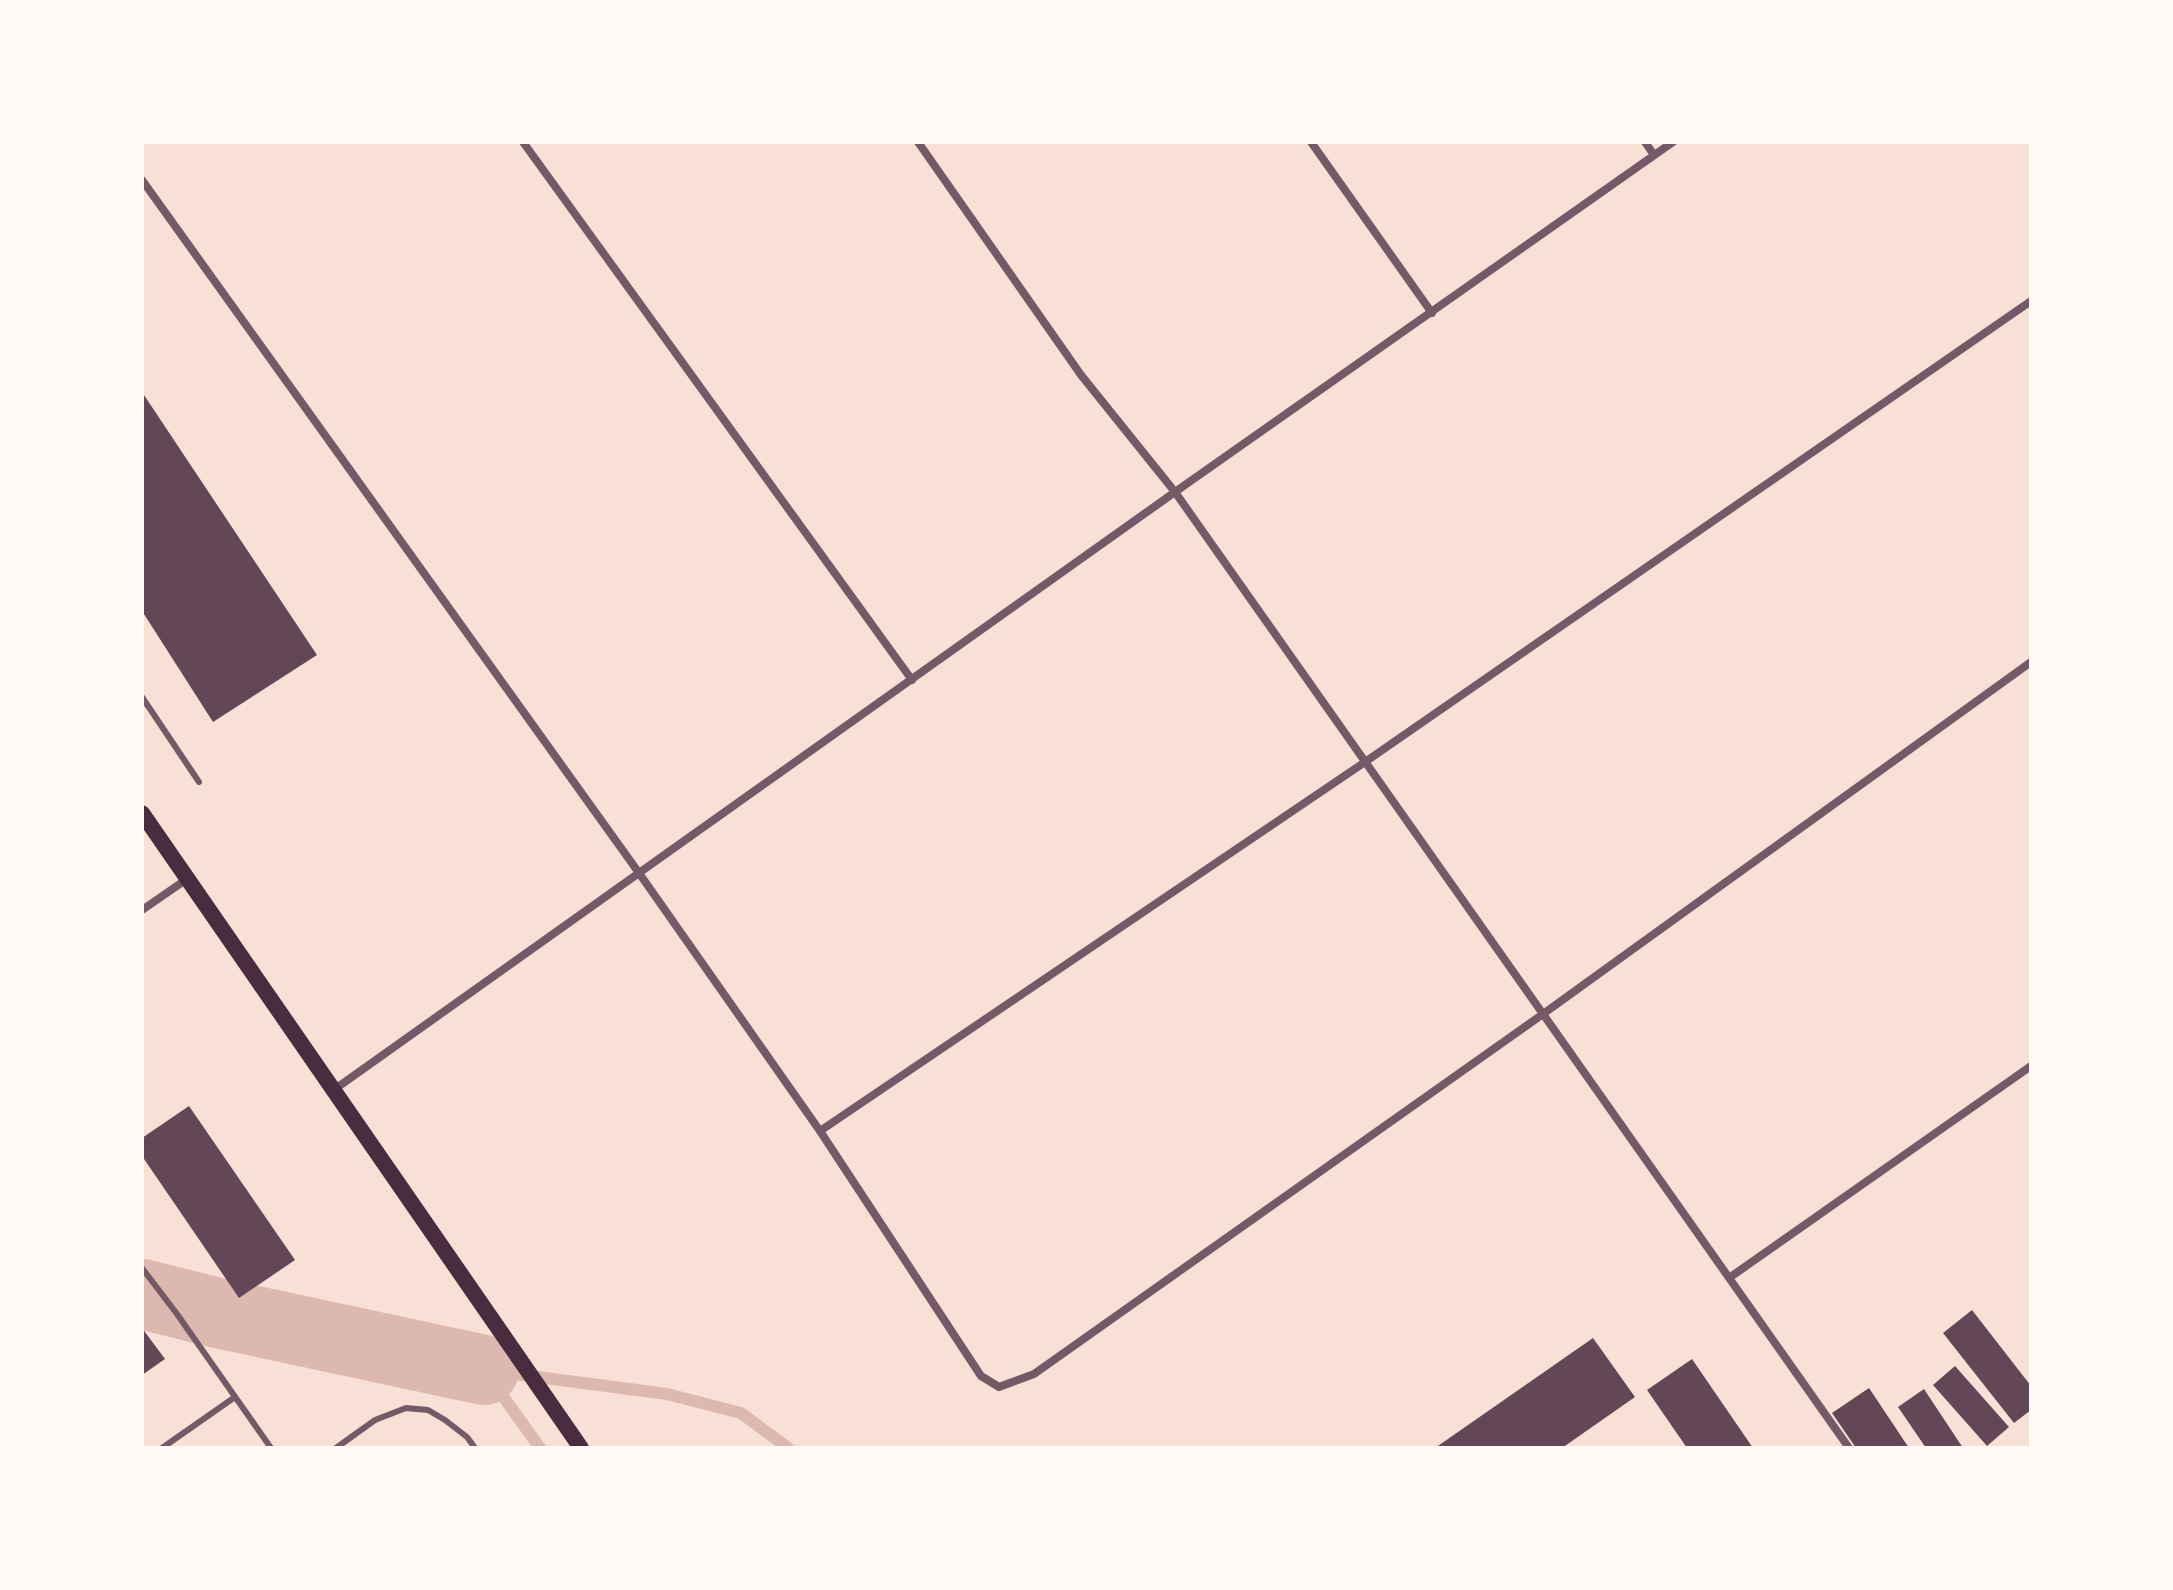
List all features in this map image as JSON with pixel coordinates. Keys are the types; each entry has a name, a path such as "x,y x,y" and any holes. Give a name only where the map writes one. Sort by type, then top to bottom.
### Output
{"main road":[{"path":"142,813 581,1448"}],"street":[{"path":"523,142 912,680"},
{"path":"918,142 1081,375 1175,492 1849,1448"},
{"path":"1311,142 1432,313"},
{"path":"1645,142 1654,155"},
{"path":"335,1089 1673,142"},
{"path":"142,180 820,1131 981,1376 999,1387 1034,1374 1543,1014 2031,662"},
{"path":"820,1131 1365,762 2031,301"},
{"path":"142,910 187,879"},
{"path":"1729,1278 2031,1066"}],"lane":[{"path":"142,697 199,782"},
{"path":"142,1268 271,1448"},
{"path":"162,1448 235,1397"},
{"path":"336,1448 375,1420 406,1408 428,1410 467,1437 475,1448"}],"building":[{"path":"142,392 317,655 213,722 142,611"},
{"path":"189,1106 295,1260 239,1298 142,1156 142,1138"},
{"path":"1972,1310 2031,1386 2031,1410 2014,1423 1943,1333"},
{"path":"142,1328 165,1359 142,1375"},
{"path":"1593,1338 1635,1397 1562,1448 1435,1448"},
{"path":"1692,1359 1753,1448 1687,1448 1647,1390"},
{"path":"1955,1366 2009,1427 1987,1446 1933,1385"},
{"path":"1869,1388 1909,1448 1856,1448 1832,1413"},
{"path":"1924,1389 1963,1448 1926,1448 1898,1407"}],"waterway":[{"path":"142,1294 484,1370"},
{"path":"484,1370 667,1394 741,1413 788,1448"},
{"path":"484,1370 540,1448"}]}
